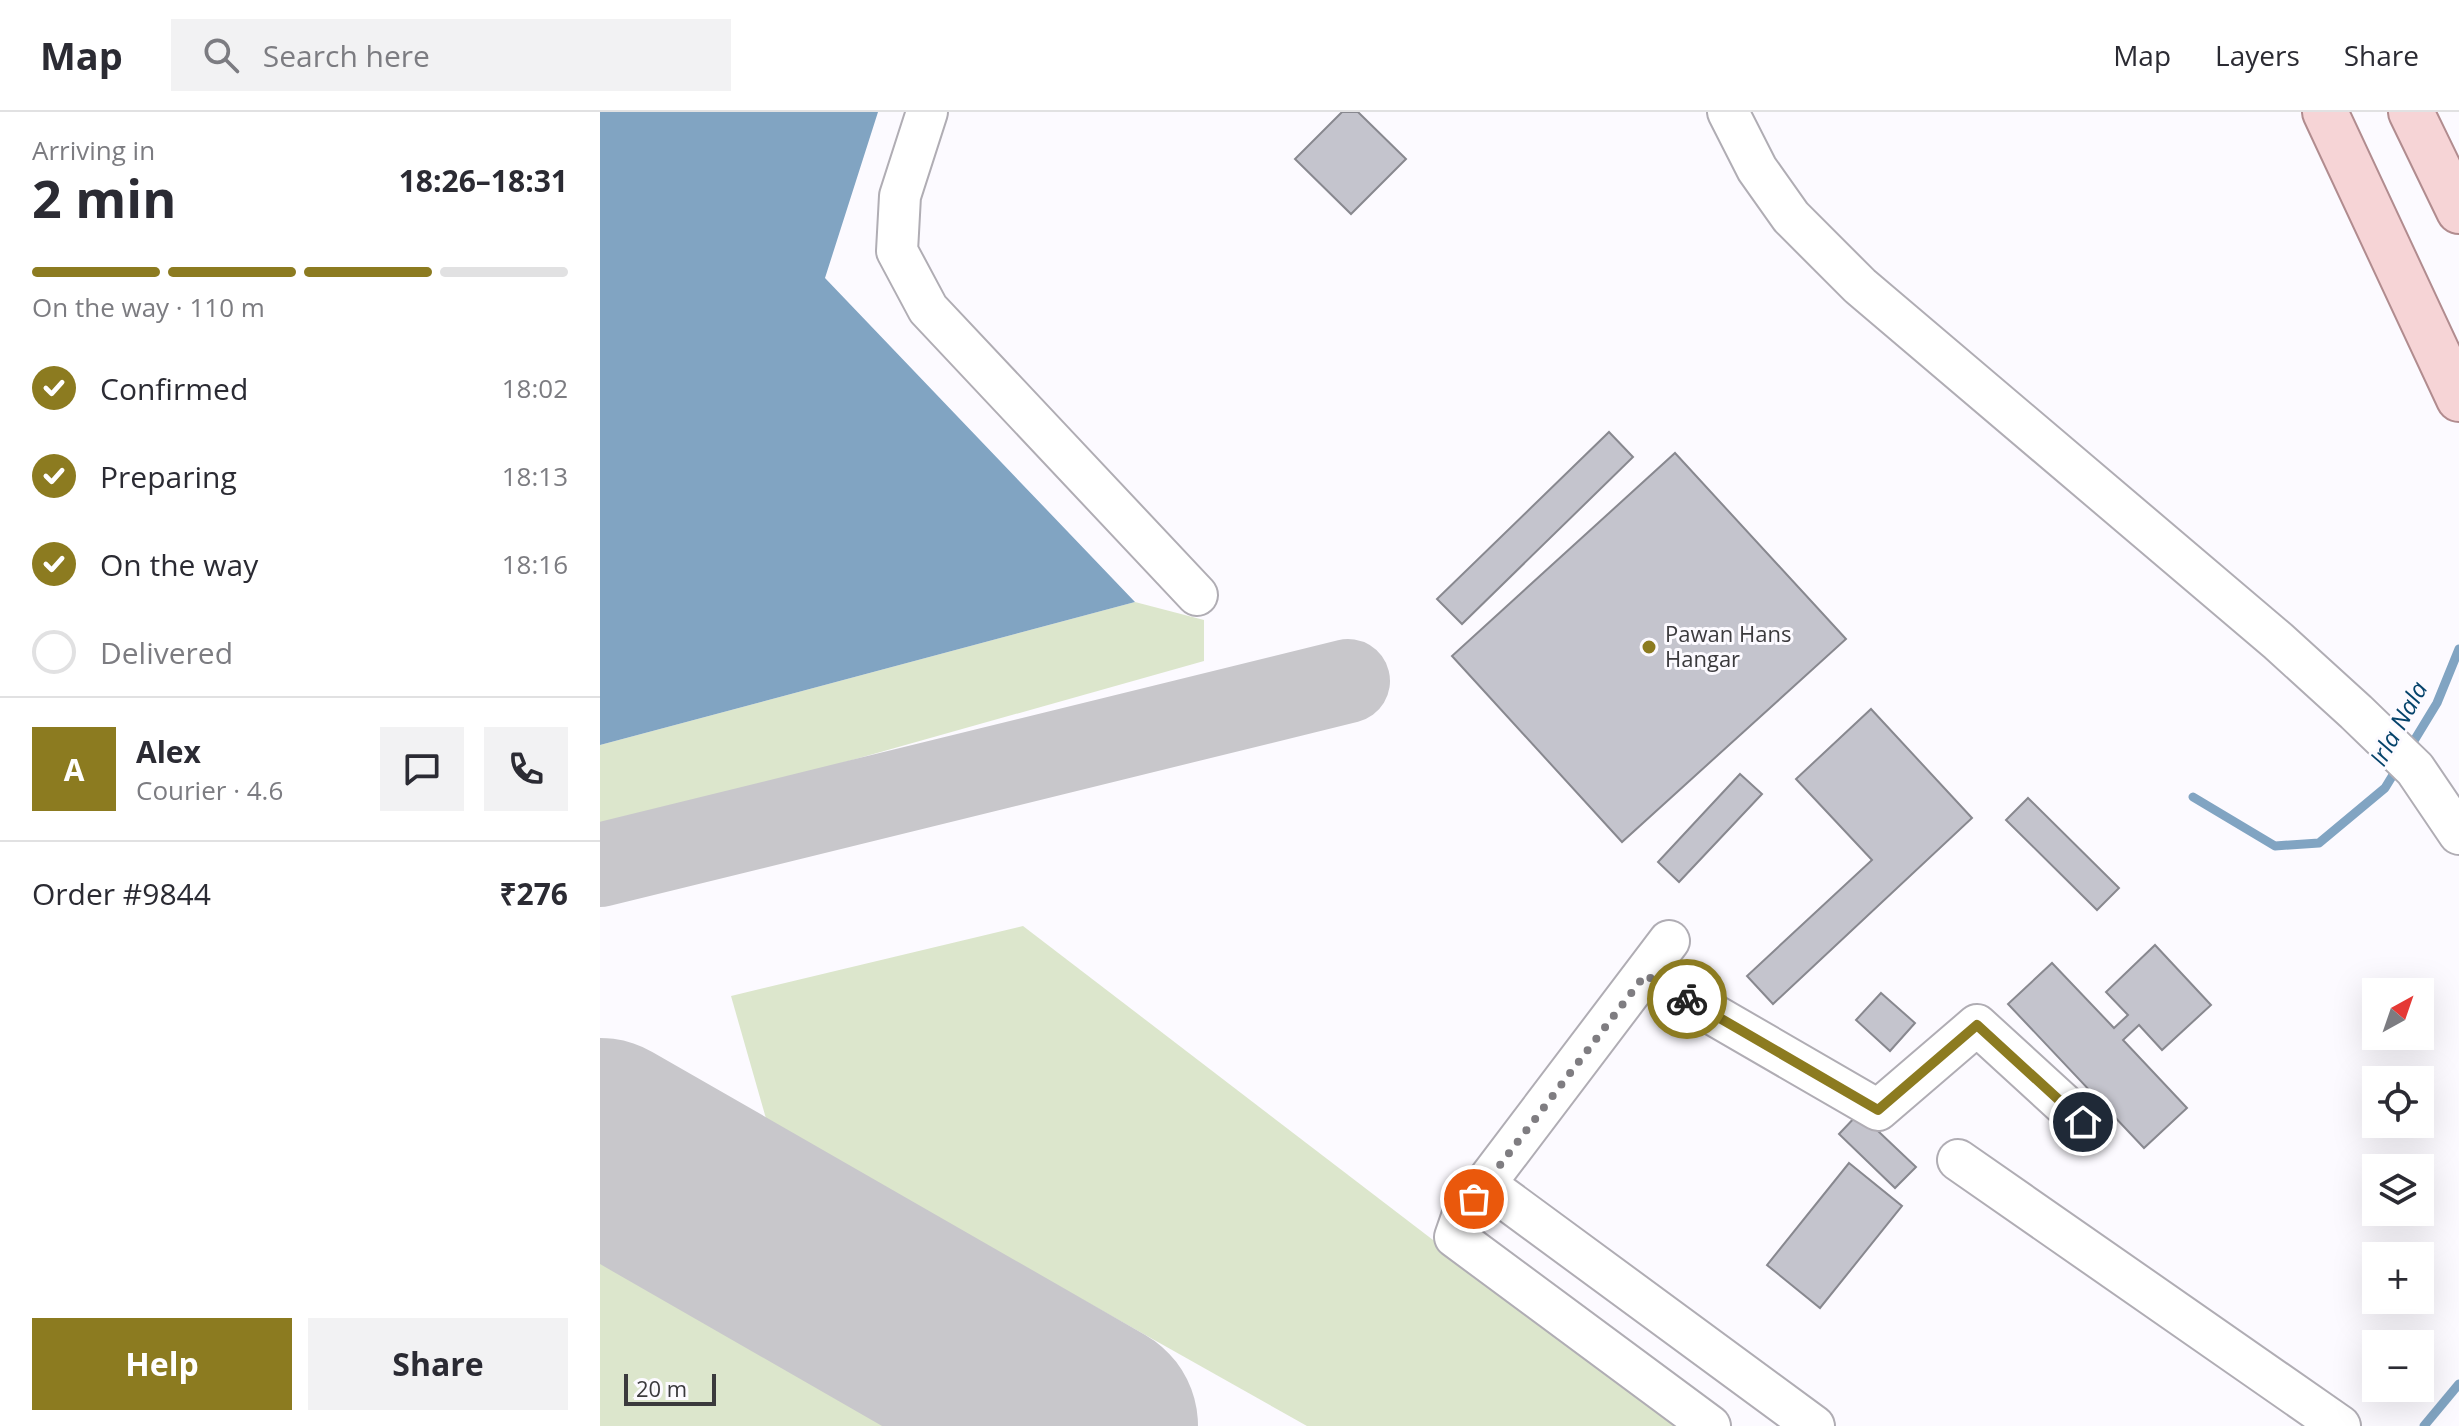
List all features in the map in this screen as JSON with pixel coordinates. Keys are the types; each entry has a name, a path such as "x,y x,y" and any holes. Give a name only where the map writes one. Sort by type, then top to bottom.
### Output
{"main road":[{"path":"2325,112 2459,399"},
{"path":"2411,112 2459,211"}],"street":[{"path":"927,112 900,196 897,251 928,309 1197,595"},
{"path":"1728,112 1757,169 1791,217 1860,286 2278,641 2356,712 2402,758 2459,834"},
{"path":"1669,941 1463,1214 1455,1237 1710,1426"},
{"path":"1645,975 1878,1110 1977,1025 2083,1122"},
{"path":"1958,1160 2340,1426"},
{"path":"1485,1184 1814,1426"}],"green space":[{"path":"1135,602 1204,620 1204,661 600,831 600,745"},
{"path":"1023,926 1676,1426 1307,1426 767,1122 731,996"},
{"path":"600,1262 888,1426 600,1426"}],"water":[{"path":"600,112 878,112 825,278 1135,602 600,745"}],"building":[{"path":"1342,112 1358,112 1406,159 1351,214 1295,159"},
{"path":"1609,432 1633,457 1462,624 1437,599"},
{"name":"Pawan Hans Hangar","path":"1675,453 1846,639 1622,842 1452,656"},
{"path":"1871,709 1972,818 1773,1004 1747,976 1872,860 1796,779"},
{"path":"1740,774 1762,794 1679,882 1658,862"},
{"path":"2028,798 2119,888 2097,910 2006,820"},
{"path":"2155,945 2211,1005 2162,1050 2139,1025 2123,1040 2187,1108 2144,1148 2008,1004 2052,963 2114,1028 2128,1015 2106,992"},
{"path":"1881,993 1915,1023 1890,1051 1856,1020"},
{"path":"1859,1113 1916,1167 1895,1188 1839,1134"},
{"path":"1849,1163 1902,1206 1820,1308 1767,1265"}],"waterway":[{"name":"Irla Nala","path":"2409,749 2437,703 2459,649"},
{"name":"Irla Nala","path":"2193,797 2275,846 2319,843 2385,788 2399,765"},
{"path":"2424,1426 2459,1384"}],"taxiway":[{"path":"600,865 1348,681"}],"runway":[{"path":"600,1143 1093,1426"}],"way so far":[{"path":"1474,1199 1645,975 1687,999"}],"place":[{"name":"Pawan Hans Hangar","path":"1649,647"}],"route":[{"path":"1687,999 1878,1110 1977,1025 2083,1122"}]}
